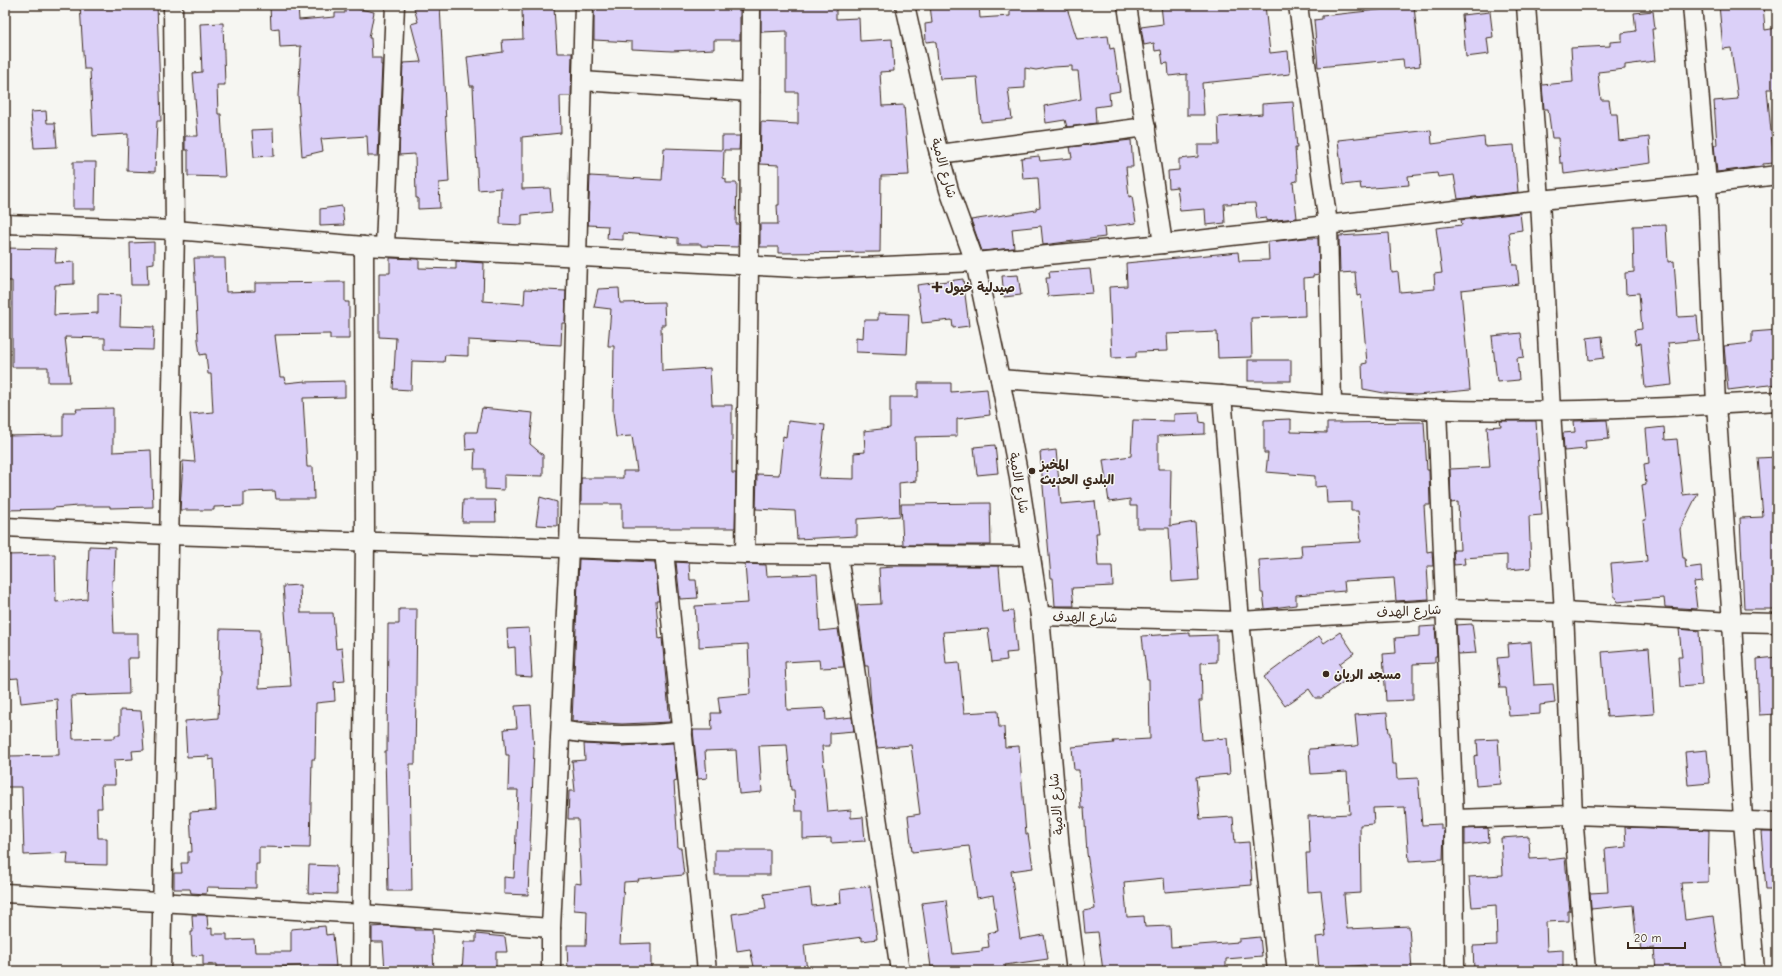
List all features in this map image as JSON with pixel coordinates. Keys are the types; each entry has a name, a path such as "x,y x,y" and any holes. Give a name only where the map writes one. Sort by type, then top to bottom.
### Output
{"street":[{"path":"161,971 161,903 175,230 173,5"},
{"path":"385,246 395,5"},
{"path":"551,971 551,928 570,548 584,5"},
{"path":"745,554 751,5"},
{"name":"شارع الامية","path":"905,5 919,74 939,154 949,190 974,262 1000,379 1018,472 1040,616 1060,849 1076,971"},
{"path":"1127,5 1163,244"},
{"path":"1298,5 1328,224 1332,405"},
{"path":"1526,5 1540,200 1551,411 1564,612 1573,815 1586,971"},
{"path":"1692,5 1706,184 1716,405 1732,622 1743,821 1755,971"},
{"path":"582,81 750,92"},
{"path":"939,154 1146,127"},
{"path":"5,224 175,230 364,246 817,269 974,262 1163,244 1540,200 1706,184 1777,175"},
{"path":"361,971 365,540 364,246"},
{"path":"1000,379 1222,395 1332,405 1437,409 1551,411 1716,405 1777,401"},
{"path":"1222,395 1240,621 1277,971"},
{"path":"1437,409 1444,609 1454,820 1455,971"},
{"path":"5,527 169,535 365,540 745,554 1031,556"},
{"path":"664,550 707,971"},
{"path":"838,555 900,971"},
{"name":"شارع الهدف","path":"1040,616 1240,621 1444,609 1564,612 1732,622 1777,623"},
{"path":"561,730 607,734 656,734 683,731"},
{"path":"1454,820 1573,815 1777,822"},
{"path":"5,893 362,914 551,928"}],"building":[{"path":"80,5 99,5 100,9 129,7 129,5 157,5 161,121 157,121 155,172 127,171 128,134 93,136 90,69 84,69"},
{"path":"270,5 298,5 299,20 335,17 335,13 345,13 345,6 374,12 369,38 371,38 372,58 381,58 382,65 378,156 368,156 367,136 321,139 323,151 302,156 298,96 301,46 280,47 279,28 271,29"},
{"path":"425,5 440,5 449,182 439,183 440,208 418,209 418,198 416,198 415,154 399,155 403,63 421,62 411,24 418,22 414,8"},
{"path":"594,5 740,5 740,40 714,40 714,49 672,51 632,49 632,42 594,40"},
{"path":"761,5 836,5 836,19 859,18 860,41 892,39 894,71 880,72 882,106 904,105 909,175 881,176 880,252 778,253 778,247 760,247 760,224 778,224 777,205 779,205 779,165 760,164 761,122 798,124 798,92 787,92 787,31 761,32"},
{"path":"930,5 979,5 980,18 1010,16 1010,5 1066,5 1077,39 1108,36 1110,49 1114,48 1120,91 1109,93 1110,105 1095,107 1096,123 1067,127 1065,120 1046,123 1044,106 1081,99 1078,71 1072,71 1072,66 1036,70 1025,68 1025,88 1008,89 1012,119 981,122 977,77 940,79 936,43 935,41 926,42 925,24 932,23"},
{"path":"1161,5 1265,5 1270,53 1288,51 1290,74 1202,83 1204,115 1187,115 1187,74 1169,76 1168,63 1163,64 1161,50 1155,51 1154,43 1144,45 1141,27 1163,24"},
{"path":"1719,5 1763,5 1765,30 1777,28 1777,89 1767,89 1774,163 1763,164 1763,166 1717,172 1714,145 1717,145 1714,101 1738,99 1731,48 1723,49"},
{"path":"1414,6 1420,66 1404,68 1403,59 1318,67 1314,20 1322,19 1322,16"},
{"path":"554,8 557,53 572,53 571,96 560,96 561,133 522,137 522,189 550,188 552,212 522,215 522,225 500,224 501,188 478,190 473,86 470,86 467,57 503,52 502,40 523,39 522,10"},
{"path":"1653,11 1655,29 1652,29 1655,61 1625,65 1625,69 1598,72 1601,100 1609,100 1611,114 1617,114 1619,141 1649,137 1651,163 1564,174 1563,163 1560,163 1558,138 1552,138 1548,109 1544,109 1542,85 1573,82 1571,48 1610,46 1610,42 1622,41 1622,33 1636,31 1634,13"},
{"path":"1490,12 1493,37 1487,38 1489,54 1466,57 1462,15"},
{"path":"223,23 225,85 217,85 218,114 221,114 225,177 188,176 188,150 185,150 185,136 198,136 193,73 202,72 200,24"},
{"path":"1293,102 1297,148 1295,148 1297,181 1293,182 1297,218 1266,221 1266,218 1257,219 1255,203 1224,204 1225,223 1206,225 1205,209 1180,211 1177,187 1169,188 1168,171 1179,170 1179,159 1198,157 1198,145 1219,145 1218,117 1262,114 1262,104"},
{"path":"46,111 47,123 55,123 57,147 34,148 31,112"},
{"path":"273,129 274,156 254,157 252,130"},
{"path":"1431,130 1432,144 1484,137 1485,147 1514,145 1518,192 1458,199 1454,175 1438,177 1437,173 1408,176 1409,185 1361,189 1360,183 1343,185 1338,140"},
{"path":"722,136 740,136 739,150 724,150 723,178 726,179 726,183 737,183 736,224 739,224 738,247 678,244 678,238 623,233 623,240 607,239 608,226 588,225 590,176 662,180 664,148 722,150"},
{"path":"1131,140 1133,167 1126,167 1129,197 1132,196 1136,223 1104,227 1105,237 1043,245 1041,226 1012,229 1014,248 982,251 971,220 1036,210 1036,208 1040,207 1038,178 1023,179 1021,158 1039,156 1040,161 1072,158 1070,147"},
{"path":"73,162 96,162 95,209 73,209"},
{"path":"342,206 344,225 320,226 320,209"},
{"path":"1520,213 1522,230 1509,232 1513,265 1517,265 1519,284 1461,290 1470,390 1417,395 1384,393 1363,389 1362,364 1367,363 1361,295 1357,296 1355,272 1340,273 1339,236 1389,233 1392,273 1398,272 1400,292 1435,289 1434,274 1442,273 1436,228 1462,225 1461,220"},
{"path":"1666,225 1668,262 1674,261 1678,317 1697,316 1699,340 1668,343 1672,385 1645,388 1641,343 1636,344 1634,330 1642,329 1639,293 1626,294 1625,273 1634,272 1633,226"},
{"path":"1318,238 1319,274 1313,275 1313,277 1304,278 1305,316 1251,318 1252,357 1218,358 1217,332 1167,334 1168,351 1136,352 1136,357 1112,358 1109,287 1127,286 1126,263 1238,252 1239,261 1269,260 1268,242"},
{"path":"154,242 154,263 147,264 148,285 131,285 130,243"},
{"path":"5,248 56,249 55,263 74,262 74,284 55,285 54,315 98,313 98,294 121,295 120,326 154,327 153,350 105,349 105,338 65,337 70,382 48,382 48,367 12,367 12,281 5,281"},
{"path":"194,258 225,258 226,292 255,291 255,283 345,282 345,302 349,302 349,339 330,339 330,334 275,335 280,377 285,377 286,383 305,381 345,381 345,397 303,398 307,467 313,467 314,499 276,499 275,491 244,492 244,506 214,507 214,510 180,510 183,461 195,462 190,414 213,412 211,374 208,374 206,354 200,355 198,340"},
{"path":"390,258 419,259 419,268 456,269 456,261 484,263 483,301 524,304 525,289 566,291 565,323 562,323 561,345 468,340 468,356 445,355 444,362 412,361 411,390 393,389 396,338 379,337 379,273 390,273"},
{"path":"1090,269 1093,293 1048,296 1046,278 1050,278 1049,272"},
{"path":"1018,275 1021,295 1004,297 1002,276"},
{"path":"963,279 969,326 953,328 952,320 922,323 917,285"},
{"path":"619,288 620,303 664,302 665,325 661,325 662,371 710,368 712,405 732,405 732,473 736,473 735,528 622,528 622,504 581,504 581,478 623,478 623,471 637,471 632,436 616,437 613,412 614,346 608,346 611,309 594,307 598,289"},
{"path":"878,313 909,314 907,354 856,352 856,337 863,338 864,320 878,320"},
{"path":"1777,330 1777,384 1728,390 1724,346 1752,343 1752,332"},
{"path":"1521,333 1524,357 1517,358 1519,380 1497,382 1492,336"},
{"path":"1602,336 1604,358 1589,360 1587,338"},
{"path":"1248,360 1291,360 1291,381 1248,381"},
{"path":"918,383 951,383 951,392 987,389 990,415 957,419 957,436 915,437 916,481 899,483 900,516 857,519 857,536 797,539 795,511 756,509 757,474 779,475 783,436 786,437 788,421 825,425 819,478 854,479 854,453 865,452 864,431 890,428 890,397 918,397"},
{"path":"113,408 113,452 151,450 153,507 110,508 110,506 78,506 53,509 5,510 5,436 63,435 63,412 77,412 76,409"},
{"path":"482,408 533,413 530,444 543,455 543,476 504,475 504,490 485,489 485,469 474,469 475,449 466,450 465,432 477,432"},
{"path":"1199,413 1200,422 1205,423 1205,434 1158,436 1158,469 1171,469 1170,526 1195,522 1199,580 1172,582 1169,528 1137,528 1137,506 1130,506 1130,499 1109,502 1103,460 1131,456 1133,420 1174,421 1174,414"},
{"path":"1291,419 1291,432 1327,433 1327,423 1424,422 1427,470 1429,470 1430,505 1424,505 1427,552 1432,551 1433,566 1427,566 1429,599 1396,601 1394,578 1344,581 1345,591 1296,595 1296,605 1265,609 1263,593 1261,593 1259,560 1302,557 1301,545 1361,542 1358,511 1351,511 1351,502 1327,503 1326,486 1315,487 1315,476 1266,472 1268,453 1264,453 1264,420"},
{"path":"1607,420 1609,439 1585,441 1586,449 1564,451 1563,433 1575,432 1574,421"},
{"path":"1500,421 1536,421 1542,515 1529,516 1531,568 1507,570 1507,555 1464,558 1465,564 1454,565 1453,550 1460,550 1458,502 1451,503 1450,469 1490,467 1487,427 1501,426"},
{"path":"1664,427 1665,440 1677,439 1683,495 1698,493 1680,529 1683,558 1685,558 1686,568 1701,566 1702,581 1694,582 1697,609 1665,607 1664,598 1617,602 1616,597 1614,597 1611,564 1647,561 1643,520 1646,520 1642,485 1646,484 1644,464 1649,463 1646,429"},
{"path":"995,445 998,473 977,475 974,447"},
{"path":"1056,450 1061,504 1095,501 1099,533 1096,533 1098,566 1112,566 1113,586 1072,588 1074,606 1055,606 1053,578 1051,578 1040,452"},
{"path":"1777,457 1777,609 1744,609 1740,518 1763,517 1758,458"},
{"path":"540,497 557,502 557,526 536,525"},
{"path":"463,500 495,500 496,522 462,522"},
{"path":"990,503 991,545 903,545 901,504"},
{"path":"89,546 115,547 114,580 112,580 114,633 138,633 138,658 128,658 129,694 71,696 73,739 115,738 115,735 120,735 120,710 141,711 144,750 132,751 133,759 114,760 115,785 101,785 102,808 97,808 98,838 107,838 107,865 67,864 68,853 24,855 22,787 5,787 5,766 9,766 9,756 59,755 57,699 21,703 18,678 5,679 5,555 55,554 56,602 87,599"},
{"path":"579,559 655,562 659,601 656,601 659,639 662,638 670,722 622,724 572,721"},
{"path":"676,562 689,563 690,580 696,580 698,598 680,599"},
{"path":"745,564 766,565 767,576 817,574 820,631 838,629 844,667 820,668 819,660 785,662 787,710 825,708 826,720 852,717 854,731 830,733 830,746 822,746 828,812 851,810 851,818 863,817 865,841 831,843 831,838 803,839 803,811 795,811 794,790 791,790 787,745 759,746 762,792 739,794 736,750 705,751 707,778 698,779 693,730 712,730 711,713 720,713 718,697 750,694 748,644 699,647 695,606 748,603"},
{"path":"894,566 999,566 1003,612 1013,611 1017,652 1006,653 1007,660 992,662 988,629 943,632 946,664 959,663 964,713 998,711 999,727 1004,727 1005,747 1019,746 1026,834 1028,834 1033,868 1011,871 1020,939 1044,935 1048,959 1005,965 1006,971 936,971 935,966 931,967 922,903 946,900 953,954 982,951 982,948 989,947 987,933 998,931 993,895 977,898 969,846 912,852 908,816 920,814 911,745 877,748 872,715 868,666 865,666 857,605 881,604 879,568"},
{"path":"300,585 301,613 333,613 336,649 342,648 345,681 334,682 335,701 316,703 315,759 312,759 310,848 259,847 259,864 256,864 256,888 207,887 206,894 191,893 190,889 174,889 174,873 182,873 181,863 188,863 188,852 192,852 190,812 216,810 214,759 209,760 209,756 187,757 185,721 218,718 220,629 260,630 259,688 291,686 283,586"},
{"path":"399,609 417,609 415,764 410,764 412,891 388,891 385,751 387,751 388,624 399,624"},
{"path":"1472,624 1476,653 1458,654 1456,625"},
{"path":"1435,626 1437,656 1435,656 1435,663 1413,664 1413,700 1386,701 1383,654 1396,653 1395,638 1420,636 1420,627"},
{"path":"529,628 532,677 516,676 515,647 508,648 507,629"},
{"path":"1679,629 1699,631 1702,685 1680,687 1678,657 1682,657"},
{"path":"1340,632 1354,653 1339,664 1349,678 1321,698 1315,698 1309,689 1285,706 1264,677 1319,636 1324,643"},
{"path":"1190,633 1190,636 1217,635 1217,662 1201,663 1202,701 1199,701 1202,740 1227,738 1230,774 1196,777 1200,819 1233,817 1235,843 1249,842 1252,885 1165,892 1164,878 1124,882 1127,917 1144,916 1145,927 1170,926 1171,947 1239,942 1239,939 1260,937 1262,956 1226,959 1226,971 1103,971 1098,932 1085,933 1083,911 1095,909 1087,853 1084,808 1081,808 1079,770 1074,770 1072,747 1114,743 1113,741 1150,739 1149,679 1147,679 1142,636"},
{"path":"1531,642 1534,685 1553,684 1555,703 1540,705 1540,714 1509,716 1506,688 1500,688 1497,658 1509,657 1508,644"},
{"path":"1649,648 1654,714 1607,717 1602,652"},
{"path":"1777,657 1777,714 1759,715 1757,659"},
{"path":"531,705 534,750 528,895 504,894 504,877 514,878 518,790 508,790 509,755 506,755 504,729 517,728 515,706"},
{"path":"1387,713 1392,764 1396,764 1397,779 1418,778 1422,825 1441,824 1441,829 1444,829 1443,859 1409,861 1405,807 1373,808 1374,824 1360,825 1361,893 1344,894 1347,929 1409,926 1412,971 1365,971 1365,965 1319,969 1316,937 1326,936 1321,891 1308,892 1306,853 1310,853 1308,816 1350,814 1347,772 1311,774 1309,749 1356,746 1358,745 1355,715"},
{"path":"1498,739 1501,784 1476,786 1474,756 1478,755 1477,740"},
{"path":"673,743 677,781 674,782 678,848 681,848 684,875 638,879 639,881 624,882 620,944 651,943 651,971 568,971 567,945 586,945 587,911 574,910 575,883 581,884 578,819 568,819 569,791 575,791 572,761 585,760 584,744 622,746"},
{"path":"1707,750 1710,783 1688,785 1685,752"},
{"path":"1625,827 1709,830 1708,882 1681,883 1685,920 1713,916 1721,971 1656,971 1654,948 1641,950 1639,937 1636,937 1633,905 1591,909 1590,893 1608,892 1605,849 1626,847"},
{"path":"1488,828 1489,842 1465,845 1465,829"},
{"path":"1761,832 1776,832 1777,889 1766,889"},
{"path":"1529,836 1530,859 1548,858 1548,860 1565,858 1570,911 1568,911 1568,921 1546,922 1547,951 1563,950 1563,971 1474,971 1473,946 1497,945 1496,905 1472,907 1469,877 1503,875 1501,838"},
{"path":"715,850 770,850 770,875 715,875"},
{"path":"309,865 336,866 337,894 308,893"},
{"path":"870,886 877,939 862,941 862,937 804,945 807,971 755,971 750,949 737,951 732,914 766,909 764,894 810,888 812,906 841,903 840,890"},
{"path":"192,915 207,915 208,929 212,928 212,934 227,934 227,940 254,939 255,952 291,952 291,929 325,926 326,935 333,934 336,967 301,970 301,966 272,967 272,971 217,971 217,964 203,965 203,955 192,956"},
{"path":"386,926 415,928 415,930 432,930 434,971 385,971 383,942 372,942 372,927"},
{"path":"476,934 505,937 507,952 496,952 496,967 494,967 493,971 462,971 464,942 476,942"}],"place":[{"name":"صيدلية خيول","path":"937,287"},
{"name":"المخبز البلدي الحديث","path":"1032,471"},
{"name":"مسجد الريان","path":"1326,674"}]}
